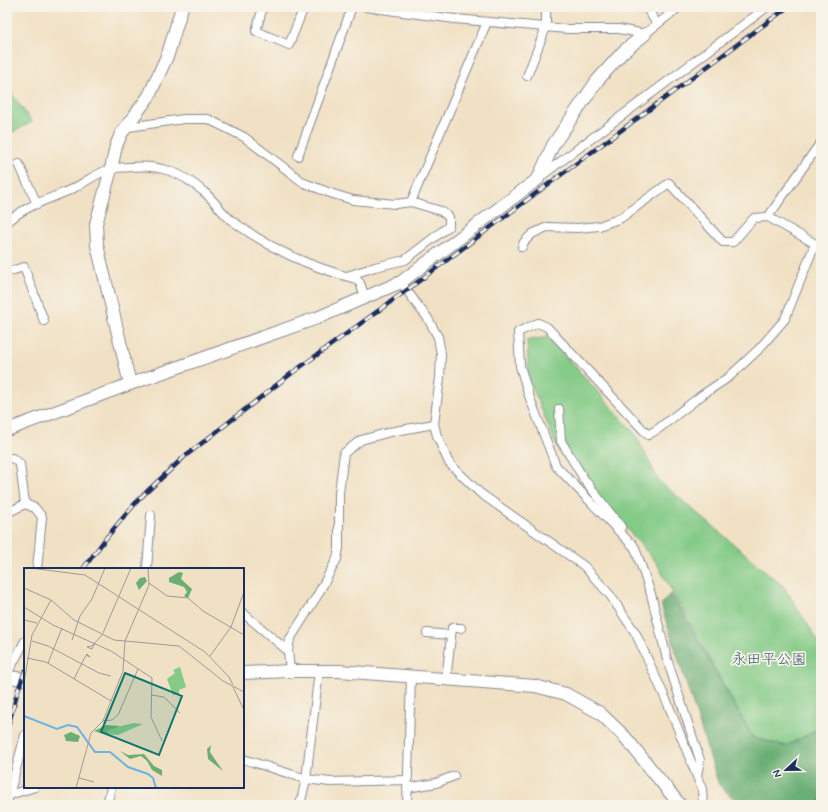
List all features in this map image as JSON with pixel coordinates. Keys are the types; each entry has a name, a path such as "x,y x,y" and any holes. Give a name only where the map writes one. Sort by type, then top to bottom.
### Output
{"street":[{"path":"130,384 97,245 96,224 116,146 121,134 128,127 149,96 168,54 182,7"},
{"path":"263,7 256,31 289,45 304,7"},
{"path":"298,156 352,7"},
{"path":"366,7 455,19 567,29 619,29 645,34"},
{"path":"528,76 546,27 546,7"},
{"path":"646,7 658,24"},
{"path":"538,178 553,145 598,81 623,52 679,7"},
{"path":"7,430 130,384 317,318 365,296 401,282 767,7"},
{"path":"411,202 487,22"},
{"path":"128,127 184,119 208,118 244,137 304,183 353,200 395,204 411,202 441,211 449,217 449,226 405,260 375,267 347,276"},
{"path":"768,217 821,142"},
{"path":"19,164 37,204"},
{"path":"7,223 29,208 75,188 90,178 111,169 141,166 157,167 190,180 230,219 267,244 295,259 315,267 356,279 360,283 365,296"},
{"path":"522,248 524,242 532,234 547,227 578,228 599,226 621,218 669,183 723,242 733,242 754,218 768,217 818,246 785,319 759,349 729,377 702,395 658,430 648,434 547,327 538,323 518,332 520,366 529,396 556,466 635,548"},
{"path":"7,272 24,267 44,321"},
{"path":"401,282 427,317 438,337 441,354 434,424 437,436 449,463 480,493 584,566 610,595 636,634 668,704 702,789 703,805"},
{"path":"559,409 561,441 584,479 613,516 635,548 651,594 667,659 700,760 697,776"},
{"path":"290,671 288,652 290,638 317,596 337,559 339,548 339,493 344,453 361,440 390,432 434,424"},
{"path":"7,458 12,458 20,464 25,504"},
{"path":"7,513 25,504"},
{"path":"25,504 34,508 42,517 37,568"},
{"path":"147,568 151,515"},
{"path":"244,614 288,652"},
{"path":"446,680 452,628 461,628"},
{"path":"428,633 451,635"},
{"path":"7,674 24,643"},
{"path":"300,805 306,779 319,671"},
{"path":"244,673 319,671 411,677 535,686 566,694 600,713 626,737 680,805"},
{"path":"7,677 24,679"},
{"path":"407,805 411,677"},
{"path":"8,799 24,739"},
{"path":"244,759 306,779 330,782 407,784 436,783 454,776"},
{"path":"8,799 33,788"},
{"path":"107,805 111,788"},
{"path":"665,805 669,791"}],"green space":[{"path":"7,87 32,122 7,135"},
{"name":"永田平公園","path":"549,337 636,435 658,480 784,587 818,641 821,656 820,728 786,746 753,738 656,562 559,452 529,379 527,340"},
{"path":"671,593 753,738 786,746 820,728 821,726 821,805 741,805 719,785 661,605"}],"railway":[{"path":"84,568 106,538 139,499 184,457 292,373 407,290 788,7"},
{"path":"7,730 24,674"}]}
